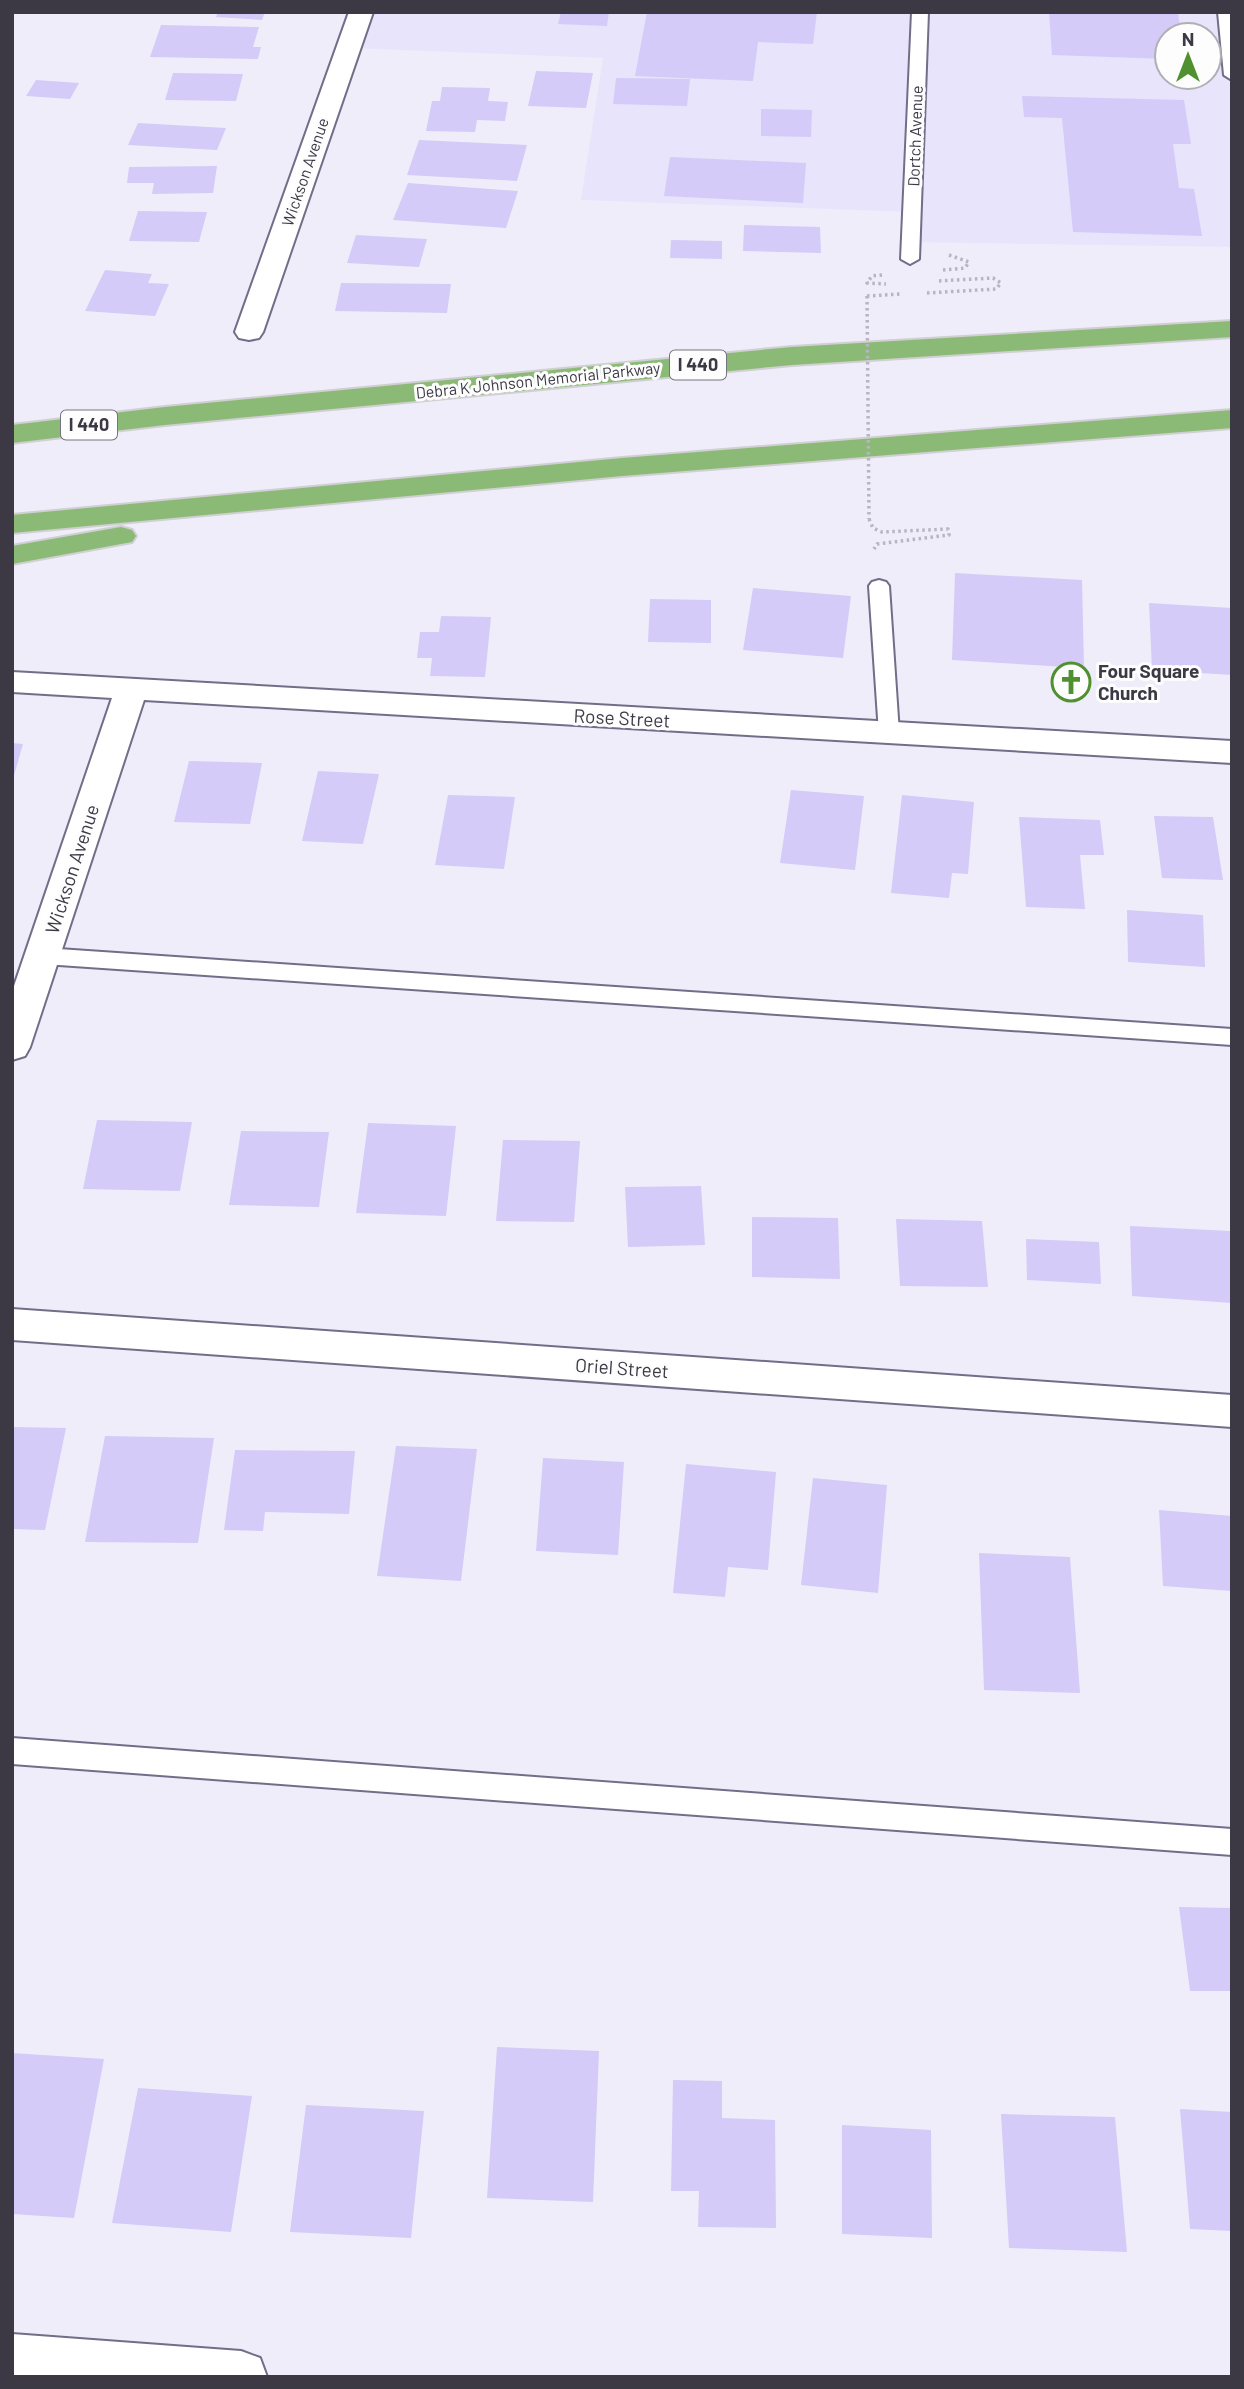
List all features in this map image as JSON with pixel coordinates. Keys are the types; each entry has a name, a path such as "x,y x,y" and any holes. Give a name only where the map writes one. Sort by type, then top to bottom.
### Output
{"highway":[{"name":"Debra K Johnson Memorial Parkway","path":"12,434 166,416 792,356 1232,329"},
{"path":"12,425 166,416"},
{"path":"12,524 432,482 891,443 1232,419"},
{"path":"12,555 432,482"}],"street":[{"name":"Wickson Avenue","path":"249,332 361,12"},
{"name":"Rose Street","path":"12,682 131,691 1232,752"},
{"name":"Wickson Avenue","path":"12,1047 131,691"},
{"name":"Oriel Street","path":"12,1324 1232,1411"},
{"path":"12,2360 241,2377"}],"lane":[{"name":"Dortch Avenue","path":"910,260 920,12"},
{"path":"1226,12 1232,75"},
{"path":"879,586 889,733"},
{"path":"44,956 1232,1037"},
{"path":"12,1751 1232,1842"}],"path":[{"path":"867,296 869,519 873,528 882,532 948,529 949,535 937,539 877,544 869,555 870,572 879,586"}],"shaded area":[{"path":"361,12 1226,12 1232,75 1232,247 911,242 911,212 581,200 603,58 349,48"}],"building":[{"path":"218,12 265,12 262,20 216,17"},
{"path":"561,12 609,12 607,26 558,24"},
{"path":"647,12 817,12 813,44 758,42 753,81 635,76"},
{"path":"1049,12 1178,12 1179,21 1153,21 1153,59 1052,55"},
{"path":"161,25 259,27 253,47 261,47 258,59 150,57"},
{"path":"536,71 593,73 586,108 528,106"},
{"path":"173,73 243,74 236,101 165,100"},
{"path":"616,78 690,79 687,106 613,104"},
{"path":"36,80 79,83 70,99 26,96"},
{"path":"442,87 490,88 488,101 508,102 505,121 477,120 475,132 426,131 432,101 440,101"},
{"path":"1022,96 1184,100 1191,144 1173,144 1179,188 1194,189 1202,236 1073,232 1062,118 1024,117"},
{"path":"761,109 812,110 811,137 761,136"},
{"path":"138,123 226,128 217,150 128,145"},
{"path":"419,140 527,145 517,181 407,175"},
{"path":"670,157 806,163 803,203 664,196"},
{"path":"217,166 213,193 152,194 154,183 127,183 129,167"},
{"path":"408,183 518,191 506,228 393,220"},
{"path":"138,211 207,212 199,242 129,241"},
{"path":"744,225 820,227 821,253 743,251"},
{"path":"356,235 427,239 419,267 347,263"},
{"path":"671,240 722,241 722,259 670,258"},
{"path":"105,270 152,274 148,283 169,284 155,316 85,311"},
{"path":"341,283 451,284 447,313 335,311"},
{"path":"955,573 1082,580 1084,668 952,660"},
{"path":"753,588 851,596 843,658 743,650"},
{"path":"650,599 711,600 711,643 648,642"},
{"path":"1149,603 1232,608 1232,675 1152,670"},
{"path":"441,616 491,617 485,677 430,676 432,658 417,658 420,632 439,632"},
{"path":"12,743 23,744 13,779 12,779"},
{"path":"189,761 262,763 250,824 174,822"},
{"path":"318,771 379,774 363,844 302,841"},
{"path":"791,790 864,796 855,870 780,863"},
{"path":"448,795 515,797 504,869 435,865"},
{"path":"902,795 974,802 968,874 952,873 949,898 891,893"},
{"path":"1154,816 1213,817 1223,880 1162,878"},
{"path":"1019,817 1100,820 1104,855 1080,855 1085,909 1026,907"},
{"path":"1127,910 1203,915 1205,967 1128,962"},
{"path":"97,1120 192,1122 180,1191 83,1189"},
{"path":"368,1123 456,1126 446,1216 356,1213"},
{"path":"241,1131 329,1132 319,1207 229,1205"},
{"path":"503,1140 580,1141 574,1222 496,1221"},
{"path":"701,1186 705,1245 628,1247 625,1187"},
{"path":"752,1217 838,1218 840,1279 752,1277"},
{"path":"896,1219 982,1221 988,1287 900,1286"},
{"path":"1130,1226 1230,1231 1232,1303 1132,1296"},
{"path":"1026,1239 1099,1242 1101,1284 1027,1280"},
{"path":"12,1427 66,1428 45,1530 12,1529"},
{"path":"105,1436 214,1438 198,1543 85,1542"},
{"path":"396,1446 477,1449 461,1581 377,1576"},
{"path":"235,1450 355,1451 349,1514 265,1512 263,1531 224,1530"},
{"path":"543,1458 624,1462 618,1555 536,1551"},
{"path":"686,1464 776,1472 768,1570 728,1567 725,1597 673,1593"},
{"path":"813,1478 887,1485 878,1593 801,1585"},
{"path":"1159,1510 1232,1516 1232,1591 1163,1586"},
{"path":"979,1553 1070,1557 1080,1693 984,1690"},
{"path":"1179,1907 1232,1908 1232,1991 1190,1991"},
{"path":"497,2047 599,2051 593,2202 487,2198"},
{"path":"12,2053 104,2059 74,2218 12,2214"},
{"path":"673,2080 722,2081 722,2118 775,2120 776,2228 698,2227 699,2191 671,2191"},
{"path":"138,2088 252,2096 231,2232 112,2223"},
{"path":"306,2105 424,2111 411,2238 290,2232"},
{"path":"1180,2109 1232,2112 1232,2231 1190,2229"},
{"path":"1001,2114 1115,2117 1127,2252 1009,2248"},
{"path":"842,2125 931,2130 932,2238 842,2234"}],"place":[{"name":"Four Square Church","path":"1071,682"}]}
